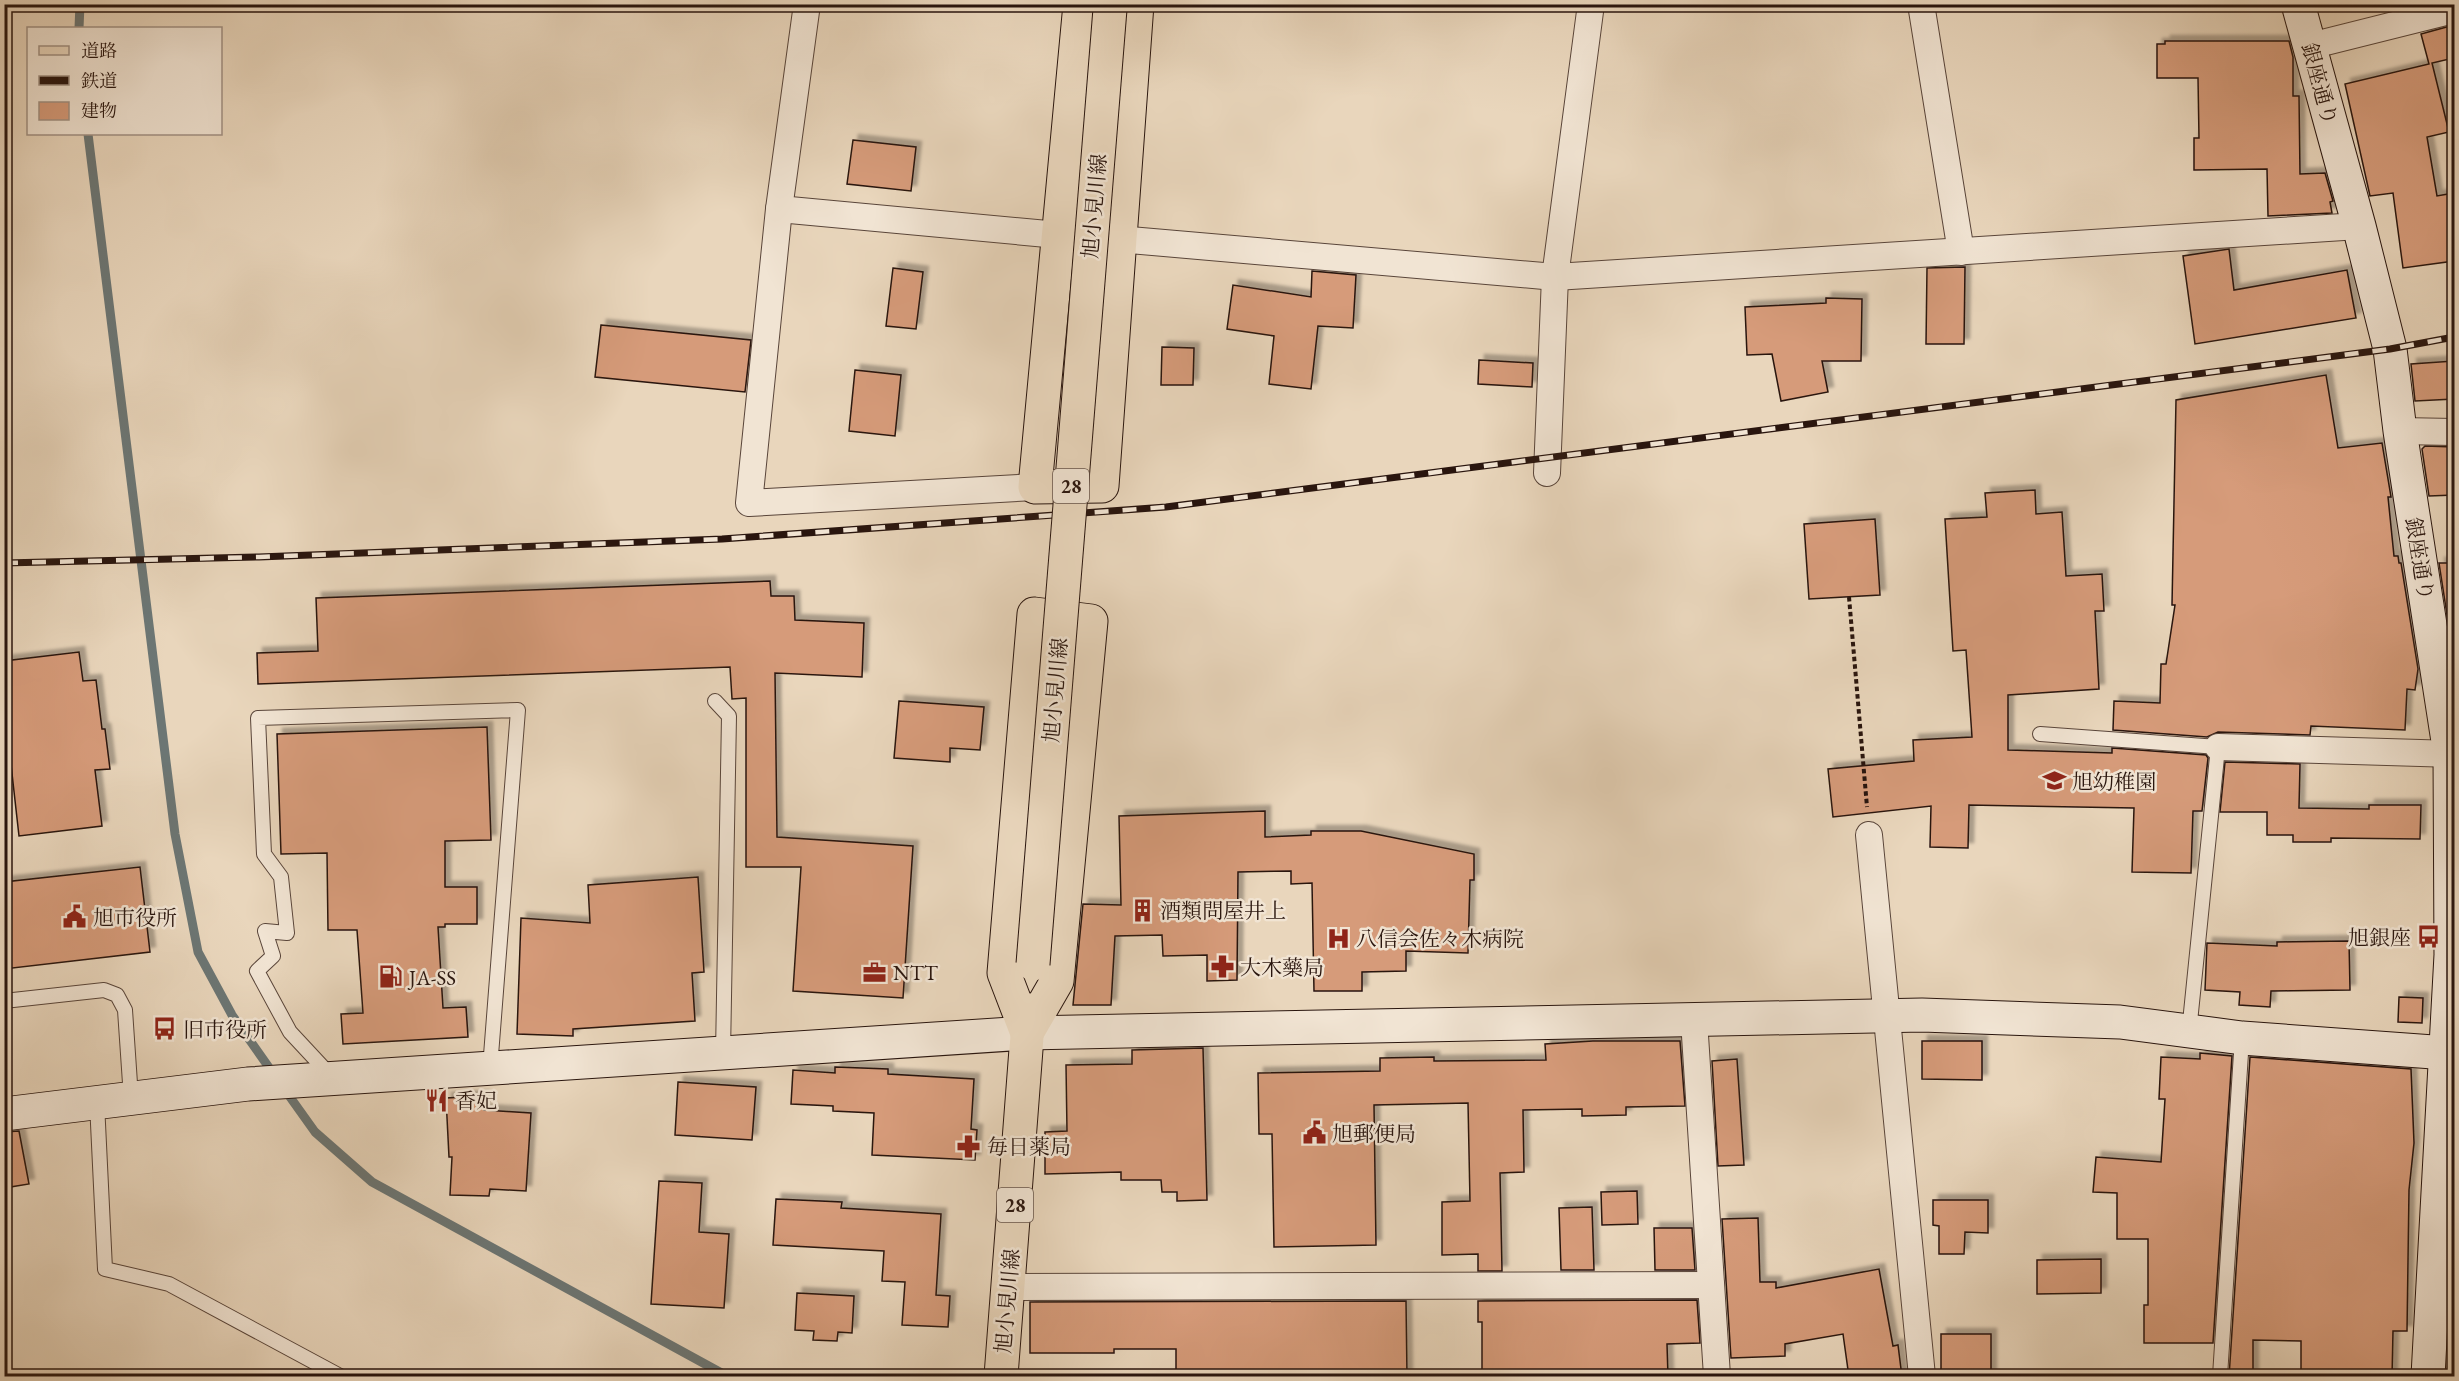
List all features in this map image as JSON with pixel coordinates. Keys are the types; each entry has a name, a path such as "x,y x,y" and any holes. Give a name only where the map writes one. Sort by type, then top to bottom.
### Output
{"main road":[{"path":"1109,6 1118,239 1102,486 1035,487 1058,235 1109,6"},
{"name":"旭小見川線","path":"1001,1377 1109,6"},
{"path":"1035,614 1090,621 1057,981 1027,1033 1004,973 1035,614"}],"street":[{"path":"807,4 780,208 749,503 1035,487"},
{"path":"1547,473 1555,277 1591,4"},
{"path":"1921,4 1961,252"},
{"name":"銀座通り","path":"2298,4 2390,349 2400,431 2452,754 2451,1053 2428,1377"},
{"path":"2310,46 2454,10"},
{"path":"780,208 1058,235"},
{"path":"1118,239 1555,277 2359,226"},
{"path":"2400,431 2454,432"},
{"path":"2218,747 2452,754"},
{"path":"1868,824 1922,1377"},
{"path":"4,1114 248,1084 1027,1033 1886,1015 2055,1018 2120,1022 2242,1038 2451,1053"},
{"path":"1694,1020 1717,1377"},
{"path":"1009,1287 1711,1285"}],"lane":[{"path":"715,701 729,716 723,1053"},
{"path":"321,1079 291,1032 257,971 273,956 265,931 287,933 281,877 264,854 258,718 518,710 490,1068"},
{"path":"2040,734 2218,747 2189,1032"},
{"path":"4,1001 104,990 117,995 125,1010 131,1098"},
{"path":"2220,1377 2242,1038"},
{"path":"97,1101 105,1269 169,1284 340,1377"}],"path":[{"path":"1849,597 1868,824"}],"building":[{"path":"2454,25 2454,58 2432,63 2449,132 2427,137 2437,196 2454,193 2454,261 2403,268 2393,193 2370,196 2345,84 2429,64 2421,34"},
{"path":"2165,41 2289,41 2293,57 2293,96 2299,96 2300,174 2325,173 2333,201 2330,202 2332,213 2268,216 2267,169 2194,170 2194,138 2199,138 2198,78 2157,78 2157,44 2165,44"},
{"path":"853,140 916,147 911,191 847,184"},
{"path":"2229,249 2234,290 2347,270 2356,318 2195,344 2183,256"},
{"path":"1965,267 1964,344 1926,344 1927,268"},
{"path":"893,268 923,272 916,329 886,326"},
{"path":"1312,271 1356,275 1353,328 1318,326 1311,389 1269,384 1274,336 1227,329 1233,285 1311,297"},
{"path":"1826,298 1862,299 1861,361 1822,361 1828,392 1781,401 1772,354 1747,355 1745,307 1826,303"},
{"path":"601,325 751,340 745,392 595,377"},
{"path":"1162,347 1194,348 1193,385 1161,385"},
{"path":"1479,360 1533,363 1532,387 1478,384"},
{"path":"2454,361 2454,399 2415,401 2411,364"},
{"path":"855,370 901,375 895,436 849,431"},
{"path":"2326,375 2338,448 2382,443 2391,497 2388,497 2394,556 2398,556 2399,563 2401,563 2418,669 2415,690 2407,689 2405,730 2311,726 2310,735 2218,732 2207,737 2113,730 2114,701 2160,703 2161,664 2166,664 2175,605 2172,605 2176,400"},
{"path":"2425,446 2454,447 2454,495 2429,496 2422,449"},
{"path":"2035,490 2036,514 2062,512 2066,576 2102,574 2104,611 2095,611 2099,689 2008,695 2008,750 2112,753 2112,748 2206,755 2208,758 2202,811 2193,811 2191,873 2132,872 2134,808 1969,805 1968,848 1930,847 1931,806 1833,817 1828,769 1914,761 1913,740 1972,737 1966,650 1953,651 1945,519 1987,517 1985,493"},
{"path":"1875,519 1880,595 1809,599 1804,524"},
{"path":"2439,563 2454,563 2454,660"},
{"path":"770,581 771,596 794,596 795,620 864,623 862,677 775,673 777,837 913,846 903,998 793,991 801,867 746,867 746,698 732,699 730,667 258,684 257,653 318,651 316,598"},
{"path":"79,652 83,681 96,680 102,729 105,729 110,769 95,770 102,826 19,836 7,729 4,730 4,661"},
{"path":"899,701 984,707 980,750 950,748 950,762 894,758"},
{"path":"487,727 491,840 445,841 445,887 477,887 477,924 445,924 445,927 438,927 443,1008 466,1007 468,1037 343,1044 341,1014 363,1013 357,930 328,930 327,853 281,854 277,734"},
{"path":"2225,762 2300,764 2299,808 2369,809 2369,805 2421,805 2420,839 2331,838 2331,842 2293,842 2293,835 2267,835 2267,812 2220,812"},
{"path":"1265,811 1265,837 1311,835 1311,831 1361,831 1474,854 1474,880 1470,880 1468,953 1406,951 1406,971 1362,972 1362,991 1314,991 1312,883 1291,884 1291,871 1238,872 1237,980 1207,981 1207,955 1163,956 1162,935 1115,936 1111,1005 1073,1005 1083,904 1121,905 1119,816"},
{"name":"旭市役所","path":"140,867 150,952 4,969 4,882"},
{"path":"698,877 704,972 692,973 695,1021 573,1029 573,1036 517,1034 521,918 590,923 588,885"},
{"path":"2349,941 2350,990 2271,991 2270,1007 2239,1005 2240,992 2205,990 2207,943 2277,946 2277,942"},
{"path":"2399,997 2423,998 2422,1023 2398,1022"},
{"path":"1593,1041 1680,1041 1685,1106 1626,1107 1626,1115 1582,1116 1582,1109 1523,1110 1524,1172 1500,1173 1502,1271 1478,1271 1478,1254 1442,1255 1442,1202 1470,1201 1468,1103 1374,1105 1376,1245 1274,1247 1272,1134 1259,1134 1258,1073 1380,1071 1380,1058 1434,1057 1434,1061 1546,1060 1545,1044"},
{"path":"1922,1041 1982,1041 1982,1080 1922,1079"},
{"path":"1203,1048 1207,1200 1177,1201 1177,1192 1162,1192 1161,1180 1121,1180 1121,1172 1045,1174 1045,1132 1067,1131 1066,1065 1132,1064 1132,1050"},
{"path":"2200,1053 2232,1056 2213,1343 2144,1343 2144,1305 2148,1305 2148,1239 2117,1239 2117,1193 2093,1192 2096,1157 2161,1162 2165,1099 2159,1099 2161,1057 2200,1059"},
{"path":"2250,1057 2411,1069 2414,1143 2409,1190 2407,1331 2393,1331 2392,1377 2301,1377 2301,1341 2253,1340 2253,1377 2229,1377"},
{"path":"1737,1059 1744,1165 1718,1166 1712,1061"},
{"path":"835,1067 888,1069 888,1074 974,1079 971,1129 977,1130 975,1160 872,1155 874,1113 833,1111 833,1106 791,1104 793,1070 835,1073"},
{"path":"678,1082 756,1087 752,1140 675,1135"},
{"path":"484,1096 484,1110 531,1113 526,1191 490,1189 489,1196 450,1195 452,1157 449,1157 446,1098"},
{"path":"19,1131 29,1184 4,1188 4,1132"},
{"path":"659,1181 702,1183 699,1232 729,1234 724,1308 651,1304"},
{"path":"1637,1191 1638,1224 1602,1225 1601,1192"},
{"path":"776,1199 842,1202 841,1208 941,1214 936,1295 950,1296 948,1327 902,1325 905,1282 882,1281 884,1251 773,1245"},
{"path":"1933,1200 1988,1200 1988,1233 1965,1232 1964,1254 1939,1254 1939,1226 1933,1225"},
{"path":"1592,1207 1594,1270 1561,1270 1559,1208"},
{"path":"1758,1218 1760,1282 1776,1282 1776,1288 1879,1269 1893,1346 1898,1345 1902,1377 1849,1377 1843,1334 1785,1344 1785,1356 1731,1358 1722,1219"},
{"path":"1654,1228 1692,1228 1695,1270 1655,1270"},
{"path":"2101,1259 2101,1293 2037,1294 2037,1260"},
{"path":"797,1293 854,1296 852,1333 838,1332 837,1341 813,1340 814,1331 795,1330"},
{"path":"1697,1300 1700,1343 1667,1344 1668,1377 1482,1377 1482,1322 1478,1322 1478,1301"},
{"path":"1406,1301 1407,1377 1176,1377 1176,1349 1114,1349 1114,1353 1030,1353 1030,1302"},
{"path":"1941,1334 1991,1334 1991,1377 1961,1377 1961,1371 1941,1371"}],"waterway":[{"path":"79,27 80,4"},
{"path":"88,135 175,834 198,952 232,1015 275,1076"},
{"path":"285,1090 315,1132 372,1182 727,1376"}],"railway":[{"path":"4,563 259,557 722,539 1166,507 2390,349 2454,337"}],"place":[{"name":"旭幼稚園","path":"2054,781"},
{"name":"酒類問屋井上","path":"1142,910"},
{"name":"旭市役所","path":"75,917"},
{"name":"旭銀座","path":"2429,937"},
{"name":"八信会佐々木病院","path":"1338,938"},
{"name":"大木藥局","path":"1222,967"},
{"name":"NTT","path":"875,972"},
{"name":"JA-SS","path":"391,977"},
{"name":"旧市役所","path":"165,1029"},
{"name":"香妃","path":"437,1100"},
{"name":"旭郵便局","path":"1314,1133"},
{"name":"毎日薬局","path":"969,1146"}]}
